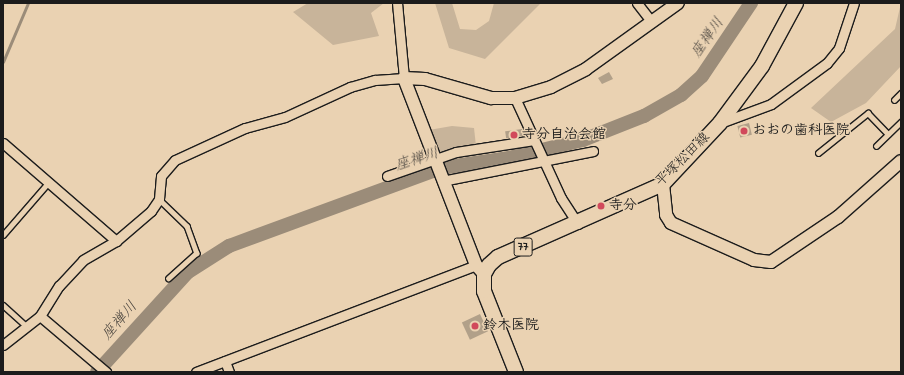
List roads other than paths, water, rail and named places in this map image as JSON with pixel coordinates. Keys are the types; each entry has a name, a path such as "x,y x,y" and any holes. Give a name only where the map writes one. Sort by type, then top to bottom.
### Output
{"main road":[{"name":"平塚松田線","path":"480,270 498,257 578,224 663,184 720,123 762,66 796,3"},
{"path":"480,270 484,291 516,372"}],"street":[{"path":"196,372 480,270 442,181 404,78 397,3"},
{"path":"637,3 652,22"},
{"path":"3,345 40,316 59,286 83,260 116,241 151,211 159,200 161,176 175,160 245,128 285,117 350,87 375,80 404,78 425,79 491,98 515,98 564,81 678,3"},
{"path":"720,123 770,104 827,63 839,48 854,3"},
{"path":"515,98 561,198 578,224"},
{"path":"387,176 468,150 534,140"},
{"path":"3,143 116,241"},
{"path":"442,181 544,162 593,150"},
{"path":"663,184 666,215 671,223 754,260 771,262 838,217 901,161"},
{"path":"40,316 106,372"},
{"path":"225,361 229,372"}],"lane":[{"path":"894,100 901,93"},
{"path":"818,153 868,113 888,134"},
{"path":"876,146 901,122"},
{"path":"3,235 48,183"},
{"path":"159,200 182,219 197,253 169,278"},
{"path":"3,305 26,326"}],"waterway":[{"path":"3,62 28,3"},
{"name":"座禅川","path":"97,372 188,272 229,246 441,168 509,158 583,140 644,116 681,95 702,76 751,3"}],"place":[{"name":"おおの歯科医院","path":"744,131"},
{"name":"寺分自治会館","path":"514,135"},
{"name":"寺分","path":"601,206"},
{"name":"鈴木医院","path":"475,326"}]}
